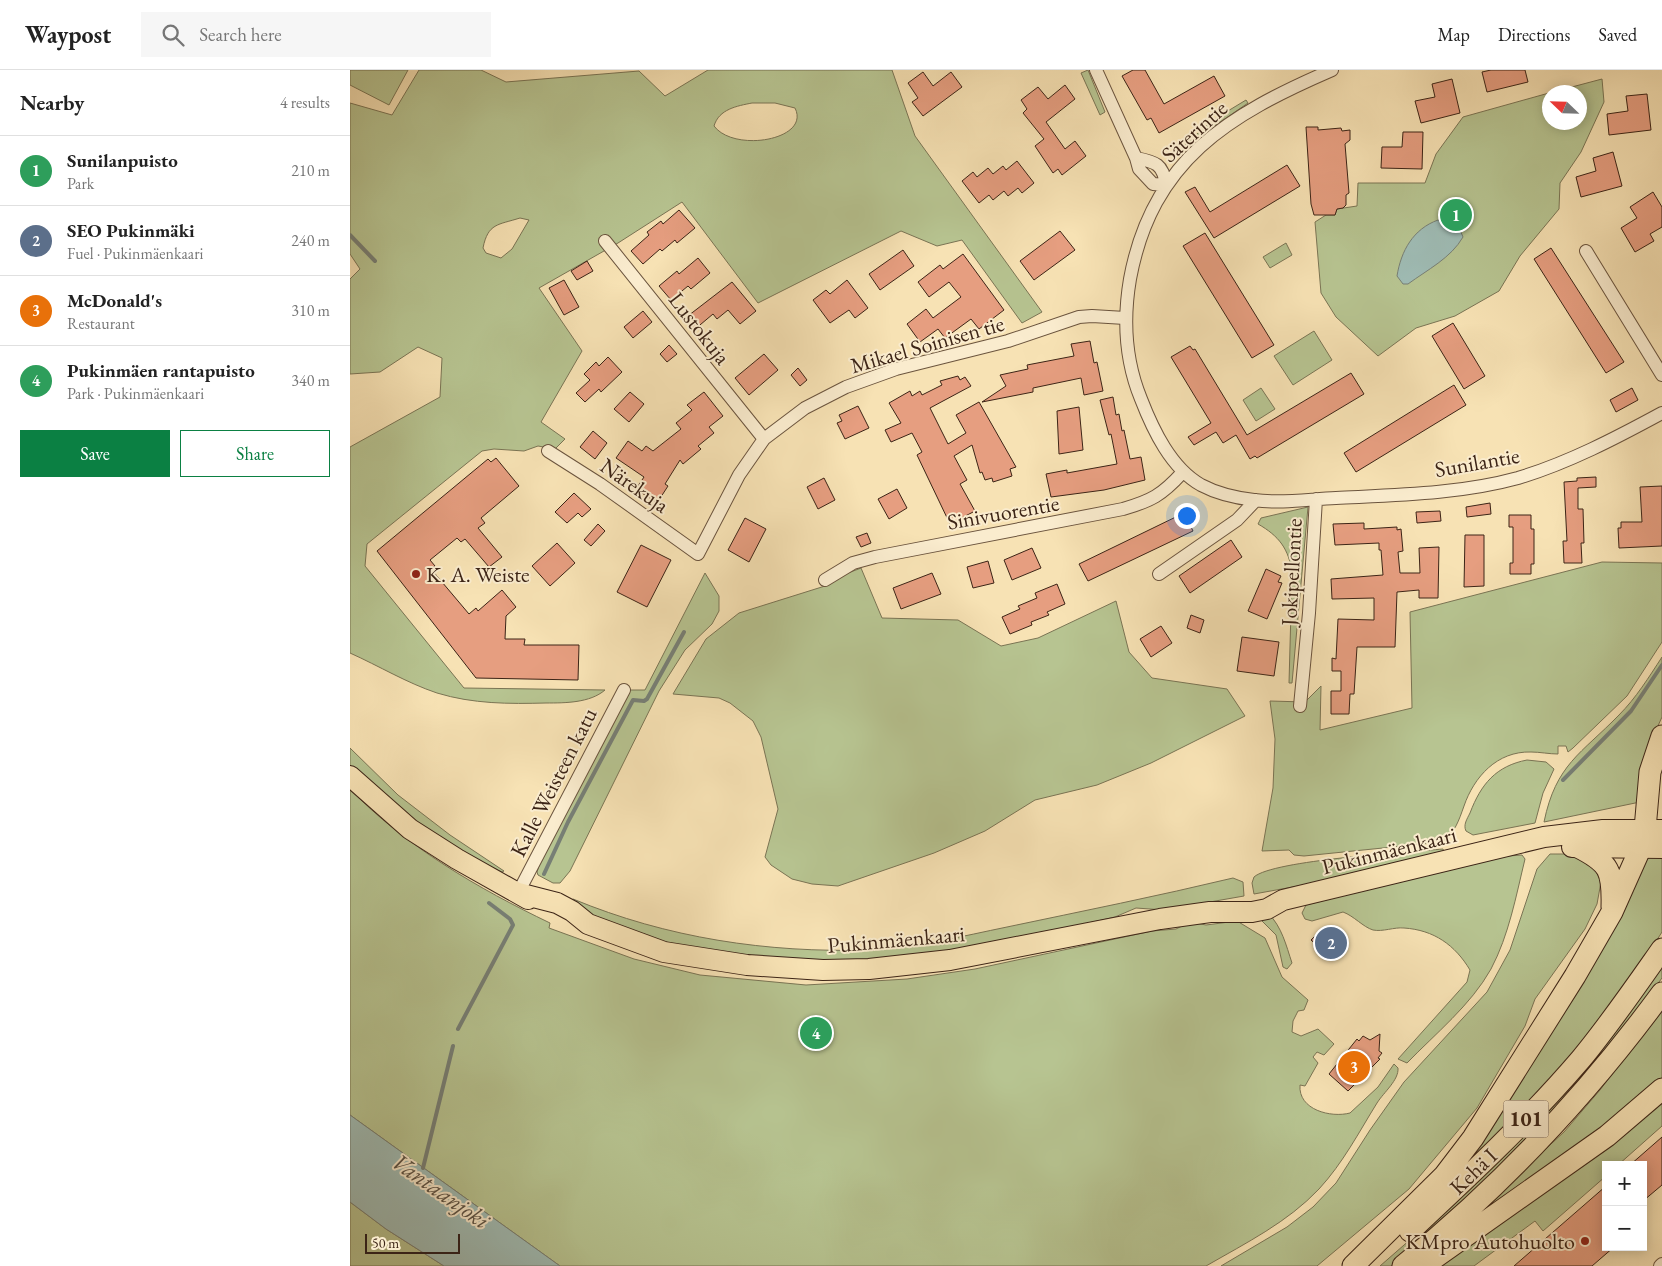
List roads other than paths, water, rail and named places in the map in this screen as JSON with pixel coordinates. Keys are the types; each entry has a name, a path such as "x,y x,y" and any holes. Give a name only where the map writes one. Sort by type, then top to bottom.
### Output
{"highway":[{"path":"1353,1266 1444,1176 1473,1138 1534,1044 1654,840 1649,778 1662,736"},
{"path":"1578,846 1602,860 1609,869 1613,883 1612,912"},
{"name":"Kehä I","path":"1366,1266 1409,1232 1486,1159 1538,1106 1581,1058 1662,949"},
{"name":"Kehä I","path":"1403,1266 1497,1184 1544,1137 1596,1079 1662,992"},
{"path":"1423,1266 1591,1148 1662,1089"}],"main road":[{"name":"Pukinmäenkaari","path":"350,776 410,829 457,859 518,893 551,916 568,923 588,924 664,952 709,961 784,969 869,969 950,960 1107,929 1210,912 1252,912 1267,909 1283,900 1464,856 1507,848 1544,837 1578,832 1654,840"},
{"name":"Pukinmäenkaari","path":"1507,848 1578,846 1654,840"}],"street":[{"path":"1096,70 1136,158 1139,169 1153,184 1166,185 1164,170 1160,166 1136,158"},
{"name":"Säterintie","path":"1166,185 1199,147 1242,114 1283,91 1332,70"},
{"name":"Jokipellontie","path":"1166,185 1150,216 1136,251 1125,318 1125,337 1136,388 1165,446 1182,473 1203,486 1256,500 1316,499 1309,613 1300,706"},
{"name":"Lustokuja","path":"605,241 764,438"},
{"path":"1586,252 1662,375"},
{"name":"Mikael Soinisen tie","path":"698,554 739,475 764,438 792,416 818,400 896,369 988,347 1079,317 1125,318"},
{"name":"Sunilantie","path":"1316,499 1395,495 1485,486 1520,477 1565,461 1662,413"},
{"name":"Närekuja","path":"548,452 600,484 698,554"},
{"name":"Sinivuorentie","path":"826,580 853,563 875,557 1123,510 1148,502 1170,486 1182,473"},
{"path":"1159,574 1237,520 1256,500"},
{"name":"Kalle Weisteen katu","path":"518,893 624,690"}],"water":[{"path":"1438,220 1458,225 1463,237 1452,251 1438,263 1408,284 1403,284 1397,276 1405,250 1415,235 1429,224"},
{"name":"Vantaanjoki","path":"350,1115 560,1266 444,1266 386,1229 350,1202"}],"waterway":[{"path":"350,235 375,261"},
{"path":"544,874 568,822 633,700 644,701 647,699 684,632"},
{"path":"1563,780 1631,711 1662,665"},
{"path":"458,1029 513,925 510,919 489,903"},
{"name":"Vantaanjoki","path":"423,1168 453,1046"}],"place":[{"name":"Sunilanpuisto","path":"1456,215"},
{"name":"K. A. Weiste","path":"416,574"},
{"name":"SEO Pukinmäki","path":"1331,943"},
{"name":"Pukinmäen rantapuisto","path":"816,1033"},
{"name":"McDonald's","path":"1354,1067"},
{"name":"KMpro Autohuolto","path":"1585,1241"}]}
